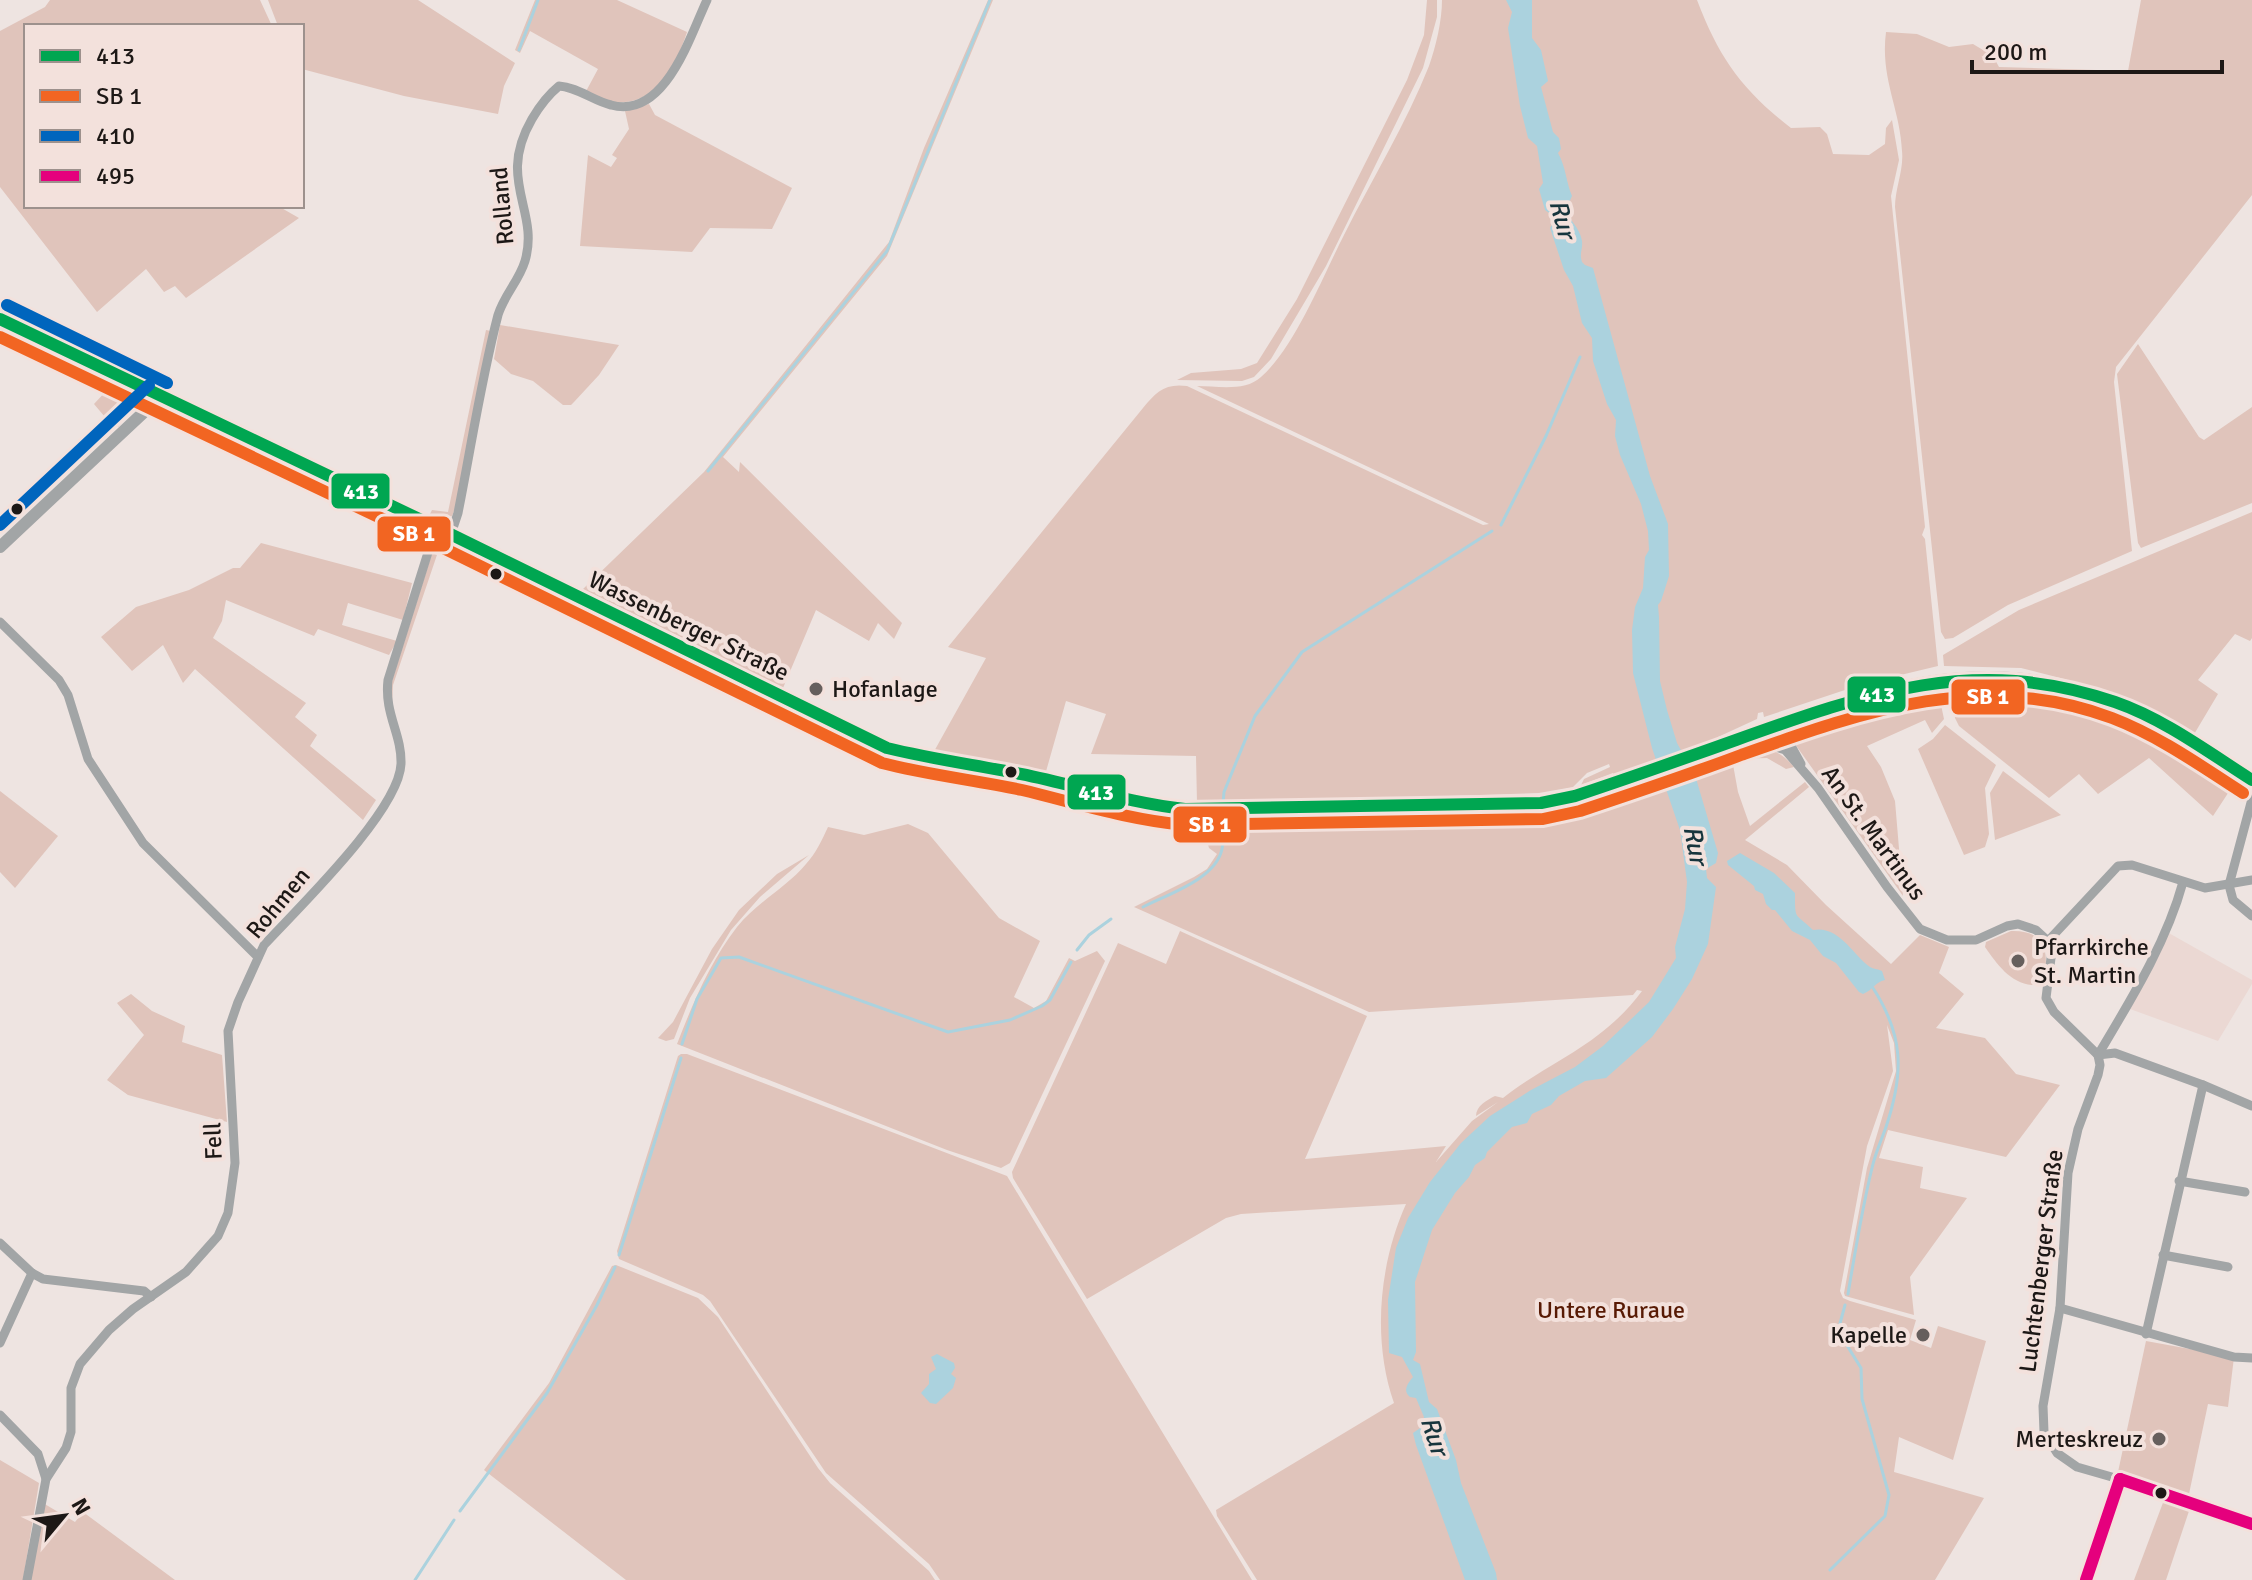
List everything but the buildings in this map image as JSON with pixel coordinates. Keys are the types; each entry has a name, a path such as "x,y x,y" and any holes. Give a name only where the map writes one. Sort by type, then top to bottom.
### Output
{"main road":[{"name":"Wassenberger Straße","path":"0,319 451,534 887,748 935,760 1022,774 1146,805 1215,809 1541,803 1575,796 1773,726 1896,687 1968,678 2025,680 2078,690 2128,707 2184,736 2252,780"}],"street":[{"name":"Rolland","path":"451,534 499,313 525,260 526,232 516,170 519,144 537,111 559,86 613,106 633,105 654,95 672,74 707,0"},
{"path":"1,543 160,397"},
{"name":"Rohmen","path":"0,622 59,680 68,695 88,759 143,843 258,957 264,945 370,828 397,781 401,766 400,750 385,697 436,527"},
{"name":"An St. Martinus","path":"1773,726 1784,750 1804,771"},
{"name":"An St. Martinus","path":"1773,726 1920,929 1947,940 1976,940 2018,924 2029,926 2048,941"},
{"name":"An St. Martinus","path":"1736,740 1766,742 1784,750"},
{"path":"2252,799 2229,885 2233,900 2252,916"},
{"path":"2252,880 2205,888 2132,865 2118,866 2048,941 2052,961 2046,998 2054,1012 2098,1055 2115,1053 2252,1106"},
{"name":"Luchtenberger Straße","path":"2120,1479 2077,1467 2057,1453 2044,1432 2043,1406 2060,1308 2068,1173 2078,1129 2100,1065 2098,1055 2130,1002 2175,911 2183,882"},
{"name":"Fell","path":"27,1580 46,1479 66,1448 71,1432 71,1388 80,1364 109,1330 186,1272 218,1236 228,1213 235,1163 228,1031 258,957"},
{"path":"2146,1334 2203,1085"},
{"path":"2179,1181 2245,1192"},
{"path":"0,1243 32,1273 43,1279 144,1291 151,1297"},
{"path":"2163,1255 2228,1267"},
{"path":"0,1343 32,1273"},
{"path":"2060,1308 2234,1357 2252,1358"},
{"name":"Fell","path":"0,1415 38,1454 46,1479"},
{"path":"38,1454 59,1457"},
{"path":"2086,1580 2120,1479 2252,1524"}],"shaded area":[{"path":"2167,932 2252,980 2218,1041 2130,1009"}],"green space":[{"path":"50,0 260,0 271,24 24,24 24,208 282,208 299,218 186,298 175,286 164,292 146,269 97,312 0,187 0,31 45,7"},
{"path":"268,0 418,0 515,63 504,86 498,114 404,96 304,70 304,24 277,24"},
{"path":"535,0 617,0 687,32 671,69 653,90 630,101 604,101 584,95 598,69 530,31 520,53 515,50"},
{"path":"988,0 993,0 887,256 723,457 739,472 740,462 902,623 894,639 878,623 869,641 816,610 783,688 583,589 704,472 889,242 924,148"},
{"path":"1427,0 1437,0 1437,17 1423,68 1326,266 1271,359 1254,377 1242,381 1177,380 1191,373 1241,369 1257,363 1297,299 1407,80 1424,35"},
{"name":"Untere Ruraue","path":"1442,0 1697,0 1723,56 1746,86 1791,128 1820,127 1827,134 1833,154 1869,155 1885,144 1886,128 1892,120 1899,160 1891,196 1925,527 1922,535 1925,539 1938,666 1863,684 1764,717 1763,712 1758,713 1757,719 1718,737 1723,752 1743,747 1762,747 1778,753 1794,767 1786,769 1767,758 1732,759 1738,792 1750,826 1805,782 1809,787 1745,840 1787,865 1891,964 1920,935 1949,947 1939,973 1964,994 1936,1028 1985,1038 2016,1074 2060,1085 2006,1157 1888,1130 1879,1158 1923,1167 1920,1188 1967,1198 1910,1277 1914,1315 1845,1296 1867,1168 1896,1071 1894,1043 1887,1025 1893,1071 1867,1146 1840,1291 1843,1298 1850,1301 1916,1320 1910,1340 1931,1348 1938,1326 1986,1341 1953,1460 1899,1437 1894,1472 1984,1498 1935,1580 1257,1580 1216,1510 1394,1403 1383,1354 1382,1302 1390,1252 1406,1204 1241,1214 1226,1218 1087,1299 1013,1178 1012,1172 1118,943 1166,964 1180,931 1367,1016 1305,1159 1446,1146 1436,1162 1472,1121 1498,1102 1476,1116 1482,1104 1495,1096 1503,1098 1593,1039 1642,991 1637,990 1633,995 1369,1012 1134,907 1207,869 1217,854 1209,848 1208,833 1215,825 1236,816 1460,812 1464,816 1537,808 1547,816 1566,814 1622,798 1620,795 1563,812 1546,809 1618,786 1613,773 1581,785 1584,779 1610,767 1609,764 1587,773 1573,787 1539,793 1205,804 1197,803 1196,756 1091,754 1106,714 1066,701 1045,775 932,755 986,658 948,647 1148,402 1167,387 1187,386 1483,525 1489,524 1197,386 1230,387 1254,382 1285,348 1420,88 1436,42"},
{"path":"2141,0 2252,0 2252,195 2116,367 2114,382 2132,551 2008,605 1953,638 1945,639 1941,632 1895,207 1902,151 1888,79 1886,32 1917,34 1949,47 1973,44 1993,56 1999,67 2128,71"},
{"path":"649,104 655,115 792,188 772,229 710,228 692,252 580,246 588,155 611,167 617,158 612,155 629,129 625,111"},
{"path":"500,325 619,345 599,375 574,402 563,405 533,381 511,374 494,359"},
{"path":"486,330 491,331 456,506 452,516 444,521 430,514 432,510 448,512"},
{"path":"2138,344 2199,437 2204,440 2252,407 2252,503 2141,548 2117,374"},
{"path":"116,384 136,398 134,408 118,427 113,421 110,423 94,404"},
{"path":"2252,512 2252,638 2250,641 2235,634 2198,680 2218,694 2193,736 2119,695 2064,679 2021,668 1944,666 1943,655 2019,610"},
{"path":"443,540 495,569 529,579 858,744 859,751 773,706 440,546 393,685 392,705 390,687 434,547"},
{"path":"261,543 412,583 403,620 348,603 342,625 397,641 389,655 318,629 314,636 226,600 222,621 213,638 306,703 295,717 317,735 310,746 376,800 363,820 195,669 183,683 163,645 132,671 101,637 136,607 189,590 233,568 240,568"},
{"path":"1937,686 1944,719 1932,733 1925,720 1867,746 1881,767 1895,801 1903,896 1790,737 1789,731 1845,708"},
{"path":"2029,686 2102,703 2159,728 2236,781 2213,816 2149,758 2098,794 2079,774 2049,798 1959,726 1955,718 1952,695"},
{"path":"1945,725 1996,765 1985,788 1989,834 1985,847 1964,855 1918,749 1933,739"},
{"path":"2003,771 2061,815 1995,840 1990,793"},
{"path":"0,791 58,836 15,888 0,872"},
{"path":"908,824 928,833 999,918 1040,941 1014,997 1034,1008 1046,1001 1069,958 1075,961 1097,951 1105,961 1010,1163 1001,1168 947,1150 677,1044 703,983 727,940 745,918 806,864 828,827 864,835"},
{"path":"809,855 760,897 731,930 690,998 674,1039 666,1041 658,1038 673,1022 712,949 739,910 777,874"},
{"path":"2011,931 2022,931 2037,937 2044,949 2044,975 2032,985 2011,977 1985,947 1986,942"},
{"path":"131,994 152,1011 185,1026 182,1042 222,1055 227,1122 128,1095 107,1080 144,1035 117,1003"},
{"path":"681,1054 1007,1176 1252,1580 940,1580 929,1564 826,1473 710,1301 703,1295 619,1259 617,1251"},
{"path":"612,1266 698,1298 718,1317 830,1483 929,1571 935,1580 626,1580 484,1470 549,1383"},
{"path":"2146,1341 2234,1357 2228,1407 2208,1404 2189,1494 2118,1472"},
{"path":"0,1460 39,1483 23,1580 0,1580"},
{"path":"2164,1500 2190,1508 2166,1580 2134,1580"},
{"path":"43,1503 75,1522 83,1512 175,1580 30,1580"}],"water":[{"name":"Rur","path":"1506,0 1532,0 1532,38 1541,50 1548,81 1541,87 1553,132 1559,138 1561,149 1558,153 1572,196 1569,216 1582,241 1582,262 1593,268 1650,476 1668,524 1669,576 1658,605 1660,681 1677,743 1695,775 1718,853 1716,863 1706,869 1707,878 1716,887 1708,944 1692,979 1652,1037 1606,1078 1585,1081 1559,1096 1551,1105 1532,1114 1527,1123 1512,1127 1475,1165 1432,1230 1415,1282 1416,1352 1413,1360 1420,1364 1429,1402 1437,1409 1497,1580 1465,1580 1416,1445 1413,1433 1423,1426 1424,1417 1416,1398 1406,1392 1413,1377 1402,1357 1389,1353 1388,1300 1396,1248 1408,1218 1430,1182 1461,1143 1490,1116 1575,1067 1603,1046 1649,1002 1676,958 1675,947 1685,909 1687,882 1680,830 1652,748 1633,673 1632,630 1635,607 1643,588 1645,557 1649,550 1648,531 1641,504 1620,455 1615,436 1616,420 1607,404 1593,361 1592,338 1582,323 1573,286 1564,270 1550,228 1556,218 1545,210 1539,189 1543,183 1537,146 1528,138 1520,106 1508,28 1512,12"},
{"path":"1740,853 1774,873 1795,893 1797,916 1813,930 1838,936 1870,967 1882,971 1885,980 1863,994 1859,992 1836,963 1823,956 1810,940 1792,931 1766,904 1763,894 1728,865 1727,861"},
{"path":"937,1354 954,1363 951,1374 956,1378 953,1388 936,1404 930,1403 921,1393 929,1384 929,1374 936,1369 931,1357"}],"waterway":[{"path":"519,50 538,0"},
{"path":"708,471 887,251 990,0"},
{"path":"1501,525 1546,436 1580,357"},
{"path":"1223,804 1224,792 1255,716 1302,652 1492,531"},
{"path":"1143,907 1190,884 1211,869 1222,849 1223,811"},
{"path":"1077,950 1089,935 1111,919"},
{"path":"682,1044 697,999 721,958 739,957 948,1032 1010,1020 1042,1006 1050,1000 1071,962"},
{"path":"1848,1294 1868,1183 1892,1107 1898,1072 1891,1022 1873,988"},
{"path":"619,1255 681,1058"},
{"path":"460,1511 547,1393 615,1267"},
{"path":"1830,1570 1885,1516 1889,1495 1862,1399 1861,1368 1838,1331 1845,1305"},
{"path":"415,1580 454,1520"}],"transit line":[{"name":"410","path":"7,305 167,383"},
{"name":"413","path":"0,319 436,527 887,748 1021,774 1143,803 1185,809 1541,803 1575,796 1831,707 1922,685 1969,681 2016,681 2064,688 2115,702 2168,727 2252,780"},
{"path":"0,337 429,541 882,763 1022,790 1123,815 1185,825 1543,819 1580,811 1787,739 1878,711 1970,697 2016,697 2064,704 2112,718 2163,743 2243,793"},
{"name":"410","path":"0,525 149,385"},
{"name":"495","path":"2120,1479 2252,1524"},
{"name":"495","path":"2086,1580 2120,1479"}],"place":[{"name":"Hofanlage","path":"816,689"},
{"name":"Pfarrkirche St. Martin","path":"2018,961"},
{"name":"Kapelle","path":"1923,1335"},
{"name":"Merteskreuz","path":"2159,1439"}]}
